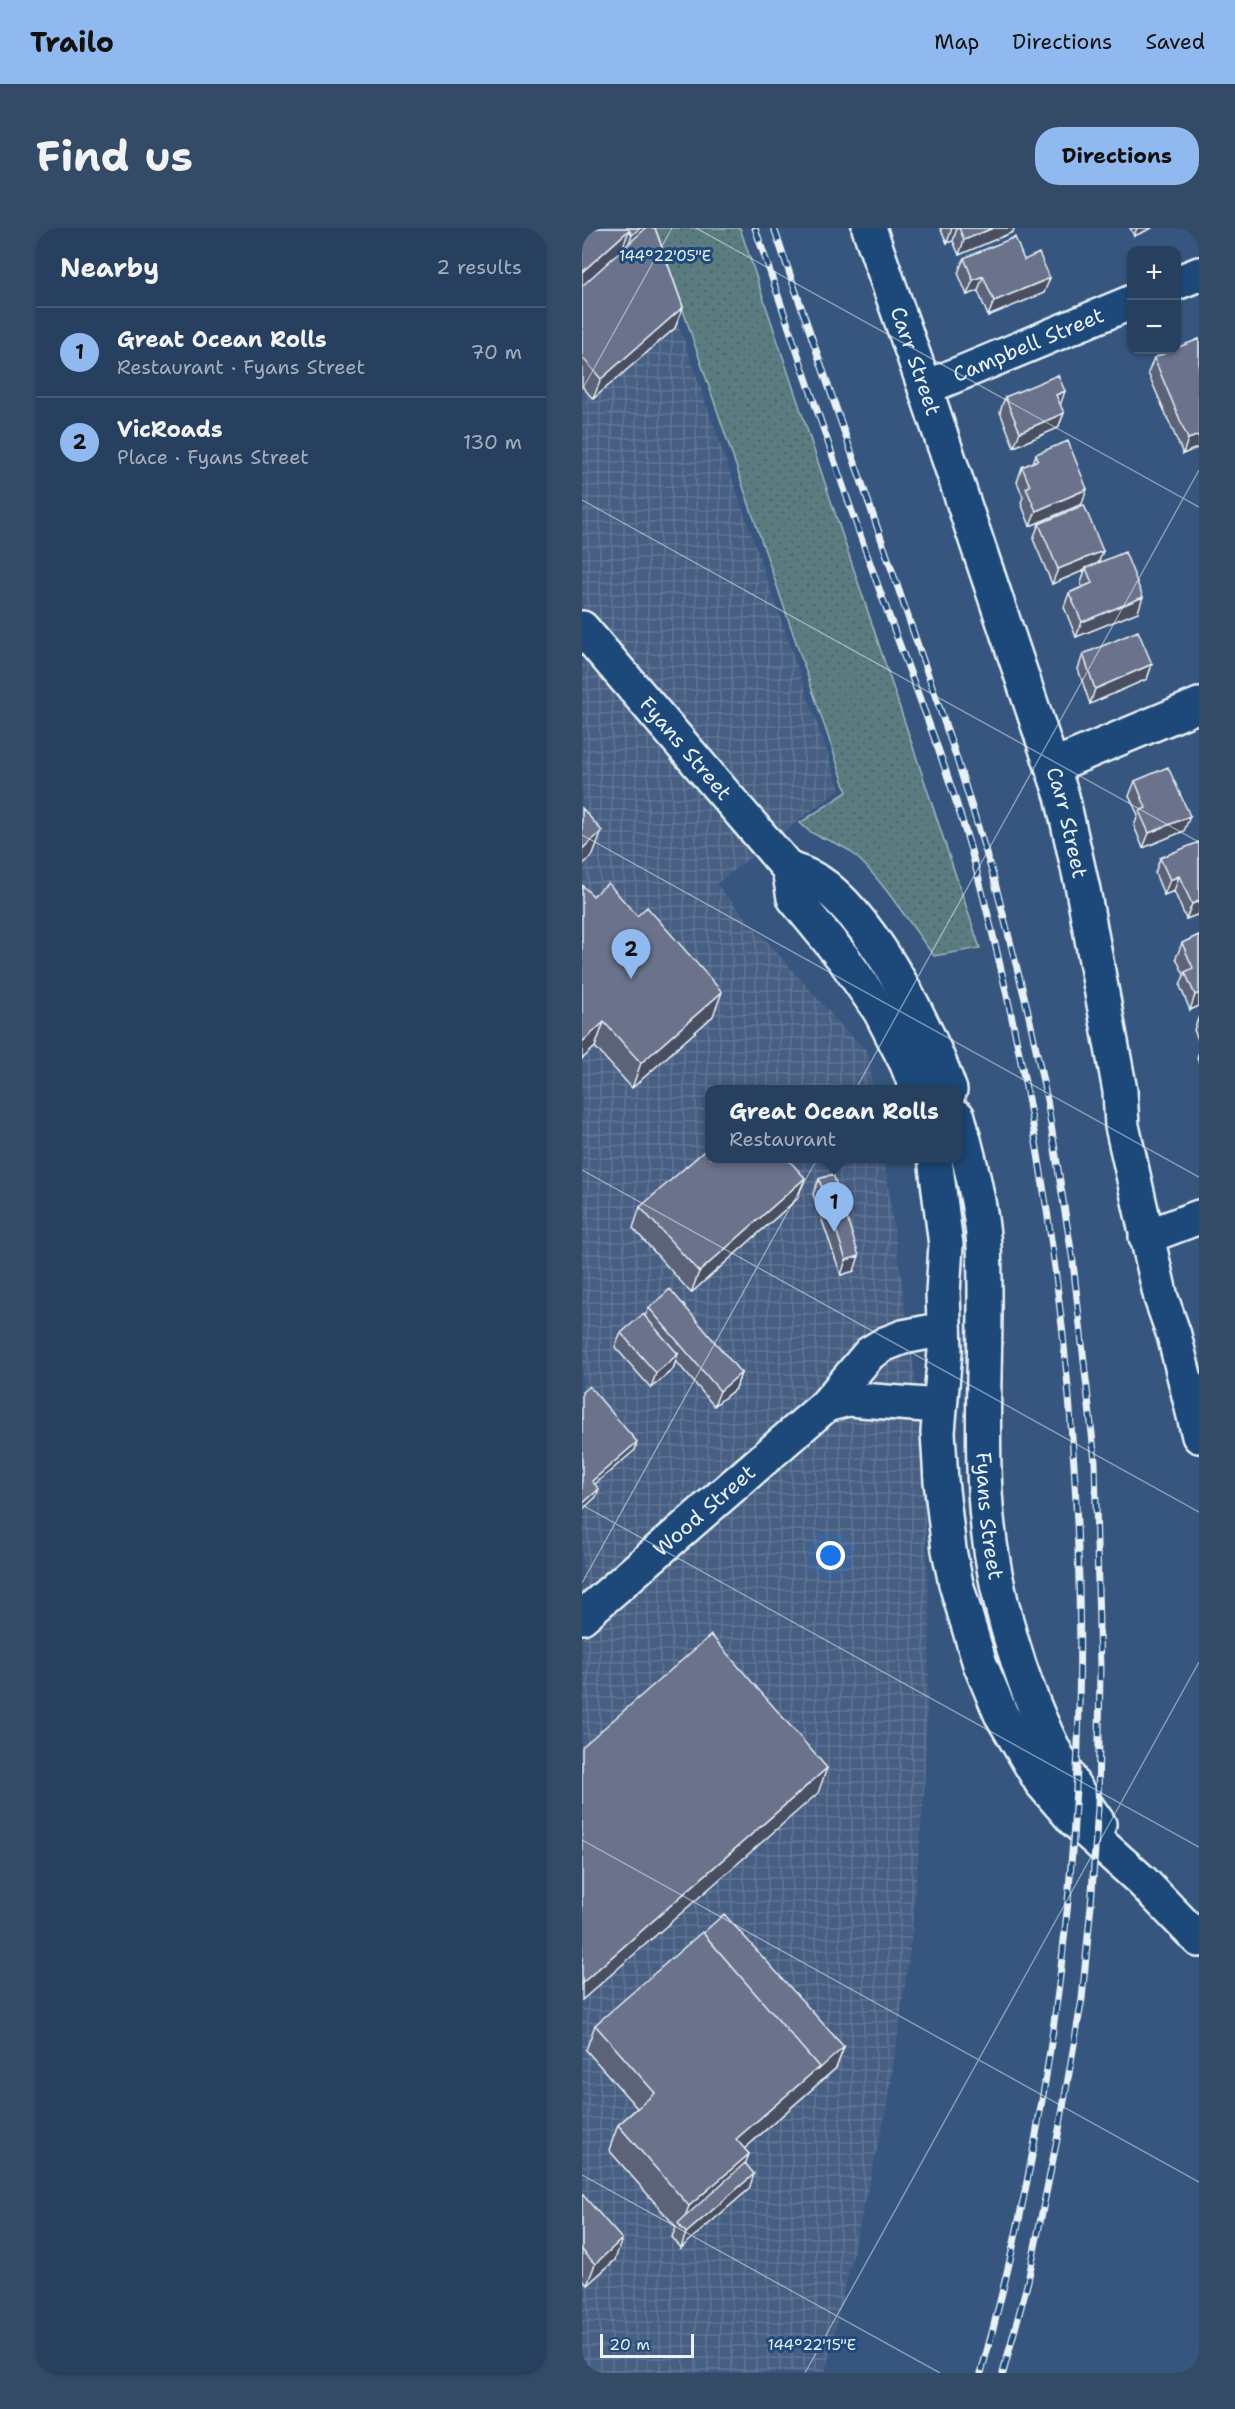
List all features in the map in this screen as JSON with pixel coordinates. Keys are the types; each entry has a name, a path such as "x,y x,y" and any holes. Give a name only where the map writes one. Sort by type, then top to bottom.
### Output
{"main road":[{"name":"Carr Street","path":"869,228 1053,766 1071,832 1085,900 1120,1091 1122,1126 1146,1237 1199,1436"},
{"path":"1181,281 1199,273"},
{"name":"Campbell Street","path":"925,388 1127,304"},
{"name":"Fyans Street","path":"582,628 789,869 826,887 862,928 917,1014 948,1085"},
{"path":"1053,766 1199,705"},
{"path":"789,869 794,898 844,959 880,1011 915,1085"},
{"name":"Fyans Street","path":"963,1139 980,1213 984,1245 982,1391 985,1495 992,1551 1008,1625 1034,1703 1064,1767 1095,1819 1142,1881"},
{"name":"Fyans Street","path":"936,1163 946,1245 945,1350 939,1406 938,1455 949,1550 965,1616 989,1688 1017,1744 1041,1782 1073,1819 1142,1881 1199,1940"},
{"path":"1146,1237 1199,1216"},
{"path":"944,1329 983,1348"},
{"name":"Wood Street","path":"582,1617 826,1405 870,1353 885,1344 915,1334 944,1329"},
{"path":"826,1405 848,1399 939,1406 982,1391"}],"shaded area":[{"path":"582,228 645,228 840,789 716,884 848,1033 868,1052 872,1085 705,1085 705,1163 885,1163 920,1411 930,1624 924,1793 910,1950 888,2103 825,2373 582,2373"}],"green space":[{"path":"655,228 740,228 980,948 934,956 882,885 859,859 842,846 812,833 800,823 847,792"}],"building":[{"path":"582,228 640,228 632,235 629,230 582,272"},
{"path":"646,228 655,228 683,307 601,379 582,357 582,286"},
{"path":"959,228 993,228 964,240"},
{"path":"1015,237 1024,260 1039,253 1050,278 994,301 983,276 973,280 964,258"},
{"path":"1199,339 1199,435 1188,439 1154,358 1164,354 1181,354 1181,346"},
{"path":"1058,375 1065,391 1056,395 1064,413 1020,432 1005,397"},
{"path":"1068,441 1087,489 1036,511 1026,488 1030,486 1022,467 1038,460 1036,454"},
{"path":"1084,505 1103,551 1058,569 1039,524"},
{"path":"1125,552 1143,597 1082,622 1069,593 1092,583 1086,568"},
{"path":"1138,631 1152,664 1095,689 1083,654"},
{"path":"1168,767 1190,816 1149,833 1139,811 1146,808 1135,781"},
{"path":"582,808 602,831 582,849"},
{"path":"1199,842 1199,901 1192,904 1179,876 1170,880 1160,858"},
{"path":"608,883 637,916 647,907 722,992 641,1063 604,1022 582,1042 582,885 593,896"},
{"path":"1199,935 1199,993 1195,995 1185,972 1193,968 1182,943"},
{"path":"705,1150 705,1163 792,1163 805,1178 699,1272 640,1207"},
{"path":"833,1174 859,1256 846,1260 819,1179"},
{"path":"670,1289 741,1373 720,1391 649,1308"},
{"path":"643,1314 678,1354 656,1373 621,1333"},
{"path":"589,1386 637,1442 592,1481 599,1489 582,1504 582,1392"},
{"path":"711,1635 827,1768 582,1983 582,1747"},
{"path":"724,1914 844,2047 817,2071 819,2067 703,1933"},
{"path":"702,1932 819,2067 736,2139 749,2154 689,2206 618,2125 655,2093 595,2025"},
{"path":"745,2163 754,2174 686,2233 678,2223"},
{"path":"582,2194 622,2239 595,2264 582,2250"}],"railway":[{"path":"755,228 865,548 945,769 978,876 1021,1061 1052,1248 1072,1436 1080,1624 1075,1813 1057,2001 1026,2188 981,2373"},
{"path":"774,228 955,753 993,875 1027,1007 1047,1100 1073,1262 1095,1461 1100,1669 1098,1808 1082,1999 1059,2130 1028,2281 1003,2373"}],"place":[{"name":"VicRoads","path":"631,979"},
{"name":"Great Ocean Rolls","path":"834,1232"}]}
